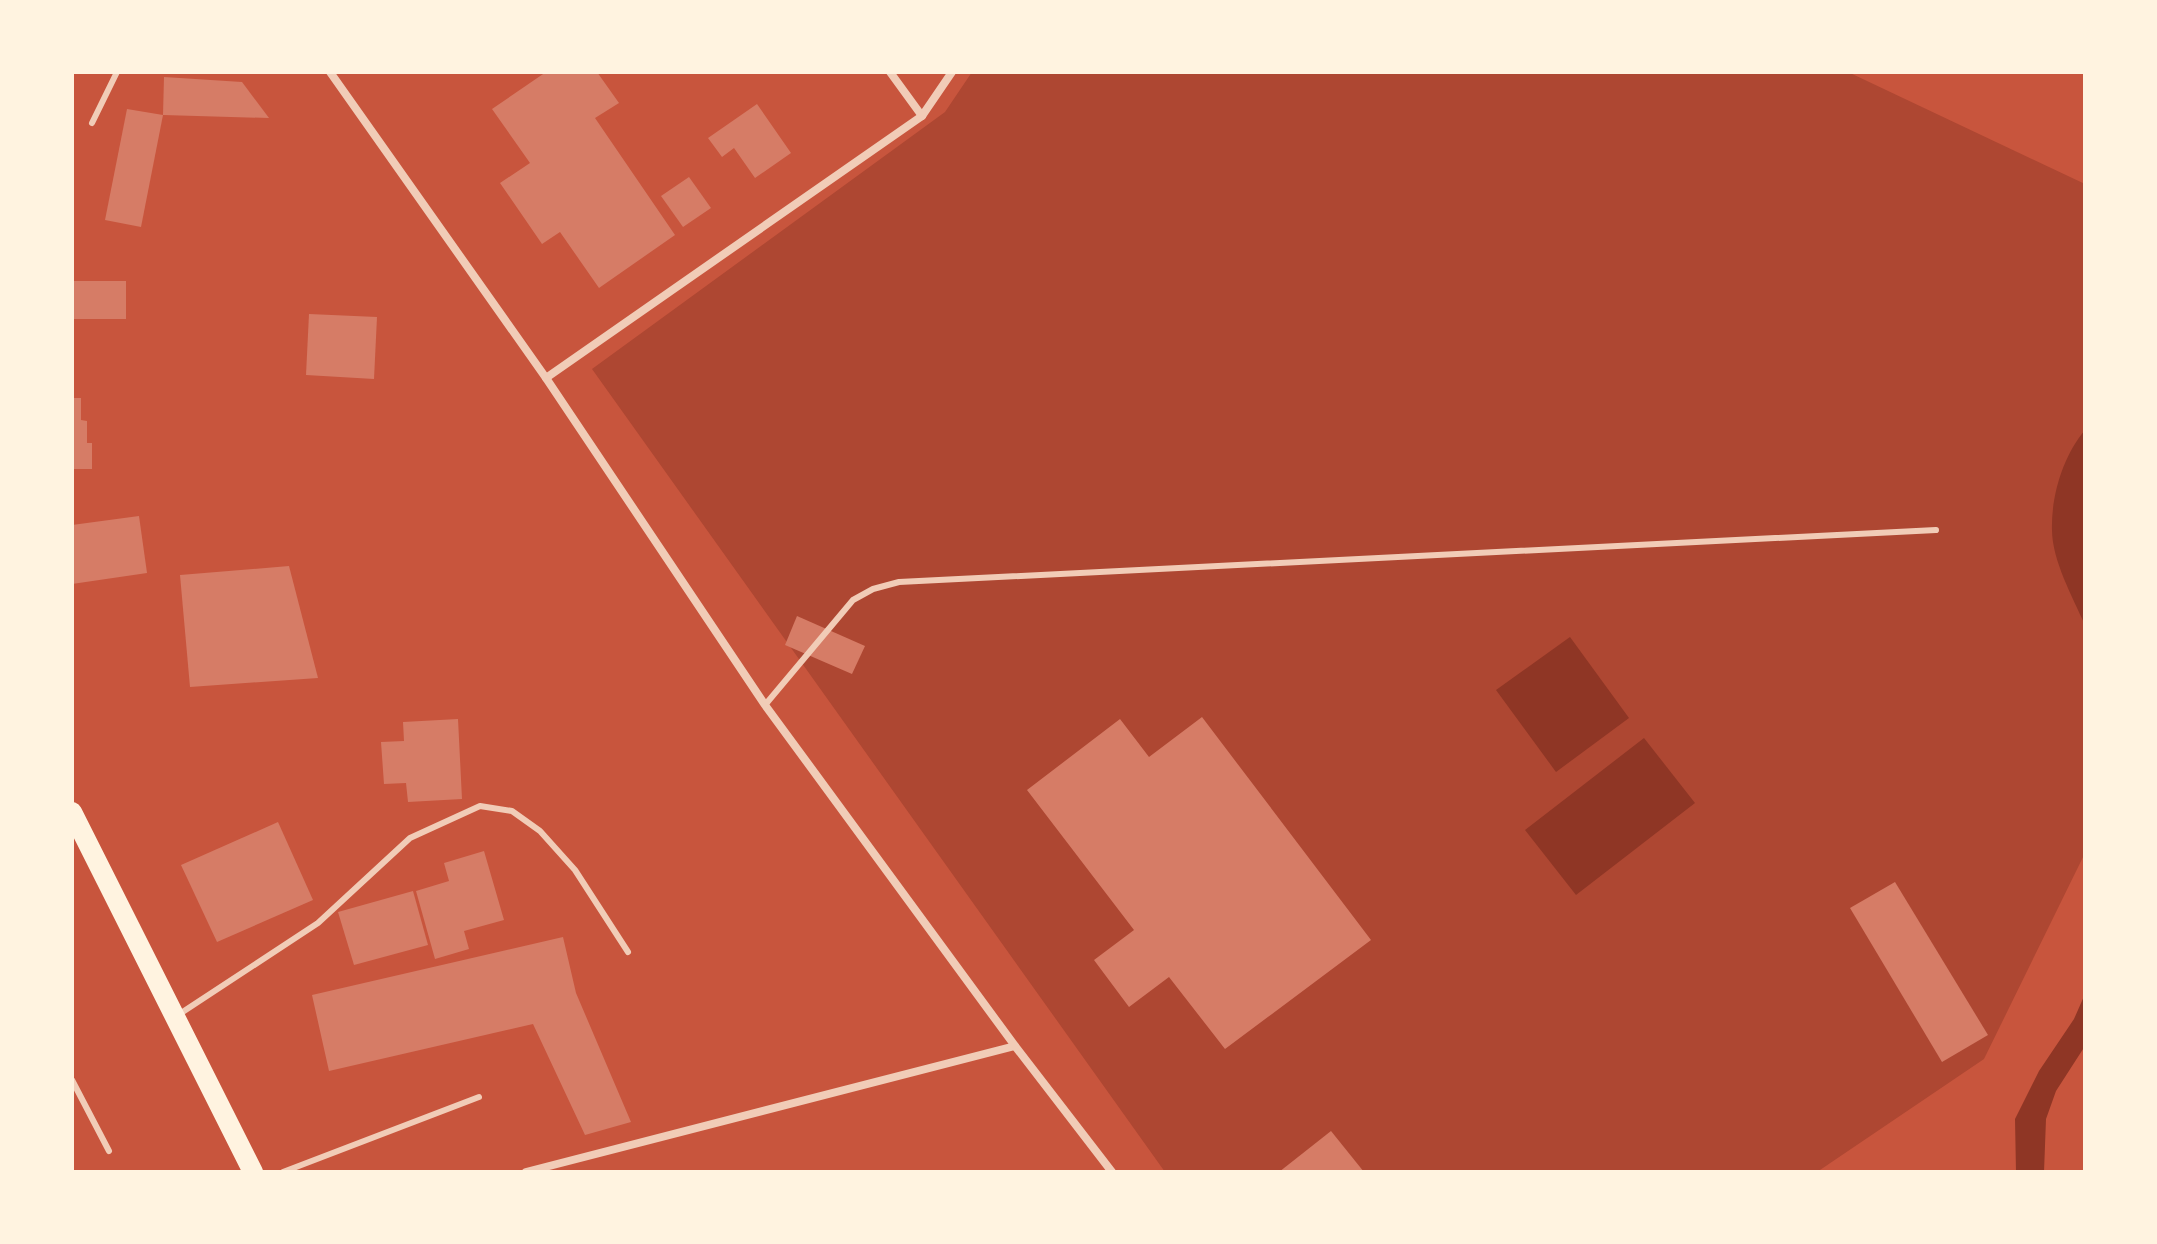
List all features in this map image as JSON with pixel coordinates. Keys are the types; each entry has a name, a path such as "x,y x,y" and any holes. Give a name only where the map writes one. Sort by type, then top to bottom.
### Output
{"main road":[{"path":"72,812 253,1172"}],"street":[{"path":"330,72 546,378 765,705 1015,1046 1112,1172"},
{"path":"890,72 922,116"},
{"path":"546,378 922,116 952,72"},
{"path":"526,1172 1015,1046"}],"lane":[{"path":"92,123 117,72"},
{"path":"765,705 853,600 873,589 899,582 1936,530"},
{"path":"175,1017 318,923 410,838 480,806 512,811 540,831 575,870 628,952"},
{"path":"72,1080 109,1151"},
{"path":"283,1172 479,1097"}],"shaded area":[{"path":"972,72 1848,72 2085,184 2085,853 1984,1059 1817,1172 1165,1172 592,369 945,112"},
{"path":"2085,430 2085,625 2059,566 2052,530 2060,477 2070,452"},
{"path":"1570,637 1629,718 1556,772 1496,690"},
{"path":"1644,738 1695,803 1576,895 1525,830"},
{"path":"2085,994 2085,1046 2056,1091 2046,1119 2044,1172 2016,1172 2015,1119 2039,1071 2074,1019"}],"building":[{"path":"546,72 597,72 619,103 595,118 675,235 599,288 560,232 542,244 500,183 530,163 492,109"},
{"path":"164,77 242,82 269,118 163,115"},
{"path":"757,104 791,153 755,178 734,148 722,157 708,138"},
{"path":"127,109 163,115 141,227 105,220"},
{"path":"689,177 711,208 683,227 661,196"},
{"path":"72,281 126,281 126,319 72,319"},
{"path":"309,314 377,317 374,379 306,375"},
{"path":"72,398 81,398 81,420 87,421 87,443 92,443 92,469 72,469"},
{"path":"139,516 147,573 72,584 72,525"},
{"path":"289,566 318,678 190,687 180,575"},
{"path":"797,616 865,646 852,674 785,645"},
{"path":"1202,717 1371,940 1225,1049 1169,977 1129,1007 1094,960 1134,930 1027,790 1120,719 1149,757"},
{"path":"458,719 462,799 408,802 406,783 384,784 381,742 404,741 403,722"},
{"path":"278,822 313,900 217,942 181,865"},
{"path":"484,851 504,920 464,931 469,949 435,959 416,891 449,881 444,863"},
{"path":"1895,882 1988,1035 1942,1062 1850,908"},
{"path":"413,891 428,945 354,965 338,912"},
{"path":"563,937 576,993 631,1122 585,1135 533,1024 329,1071 312,995"},
{"path":"1331,1131 1364,1172 1279,1172"}]}
